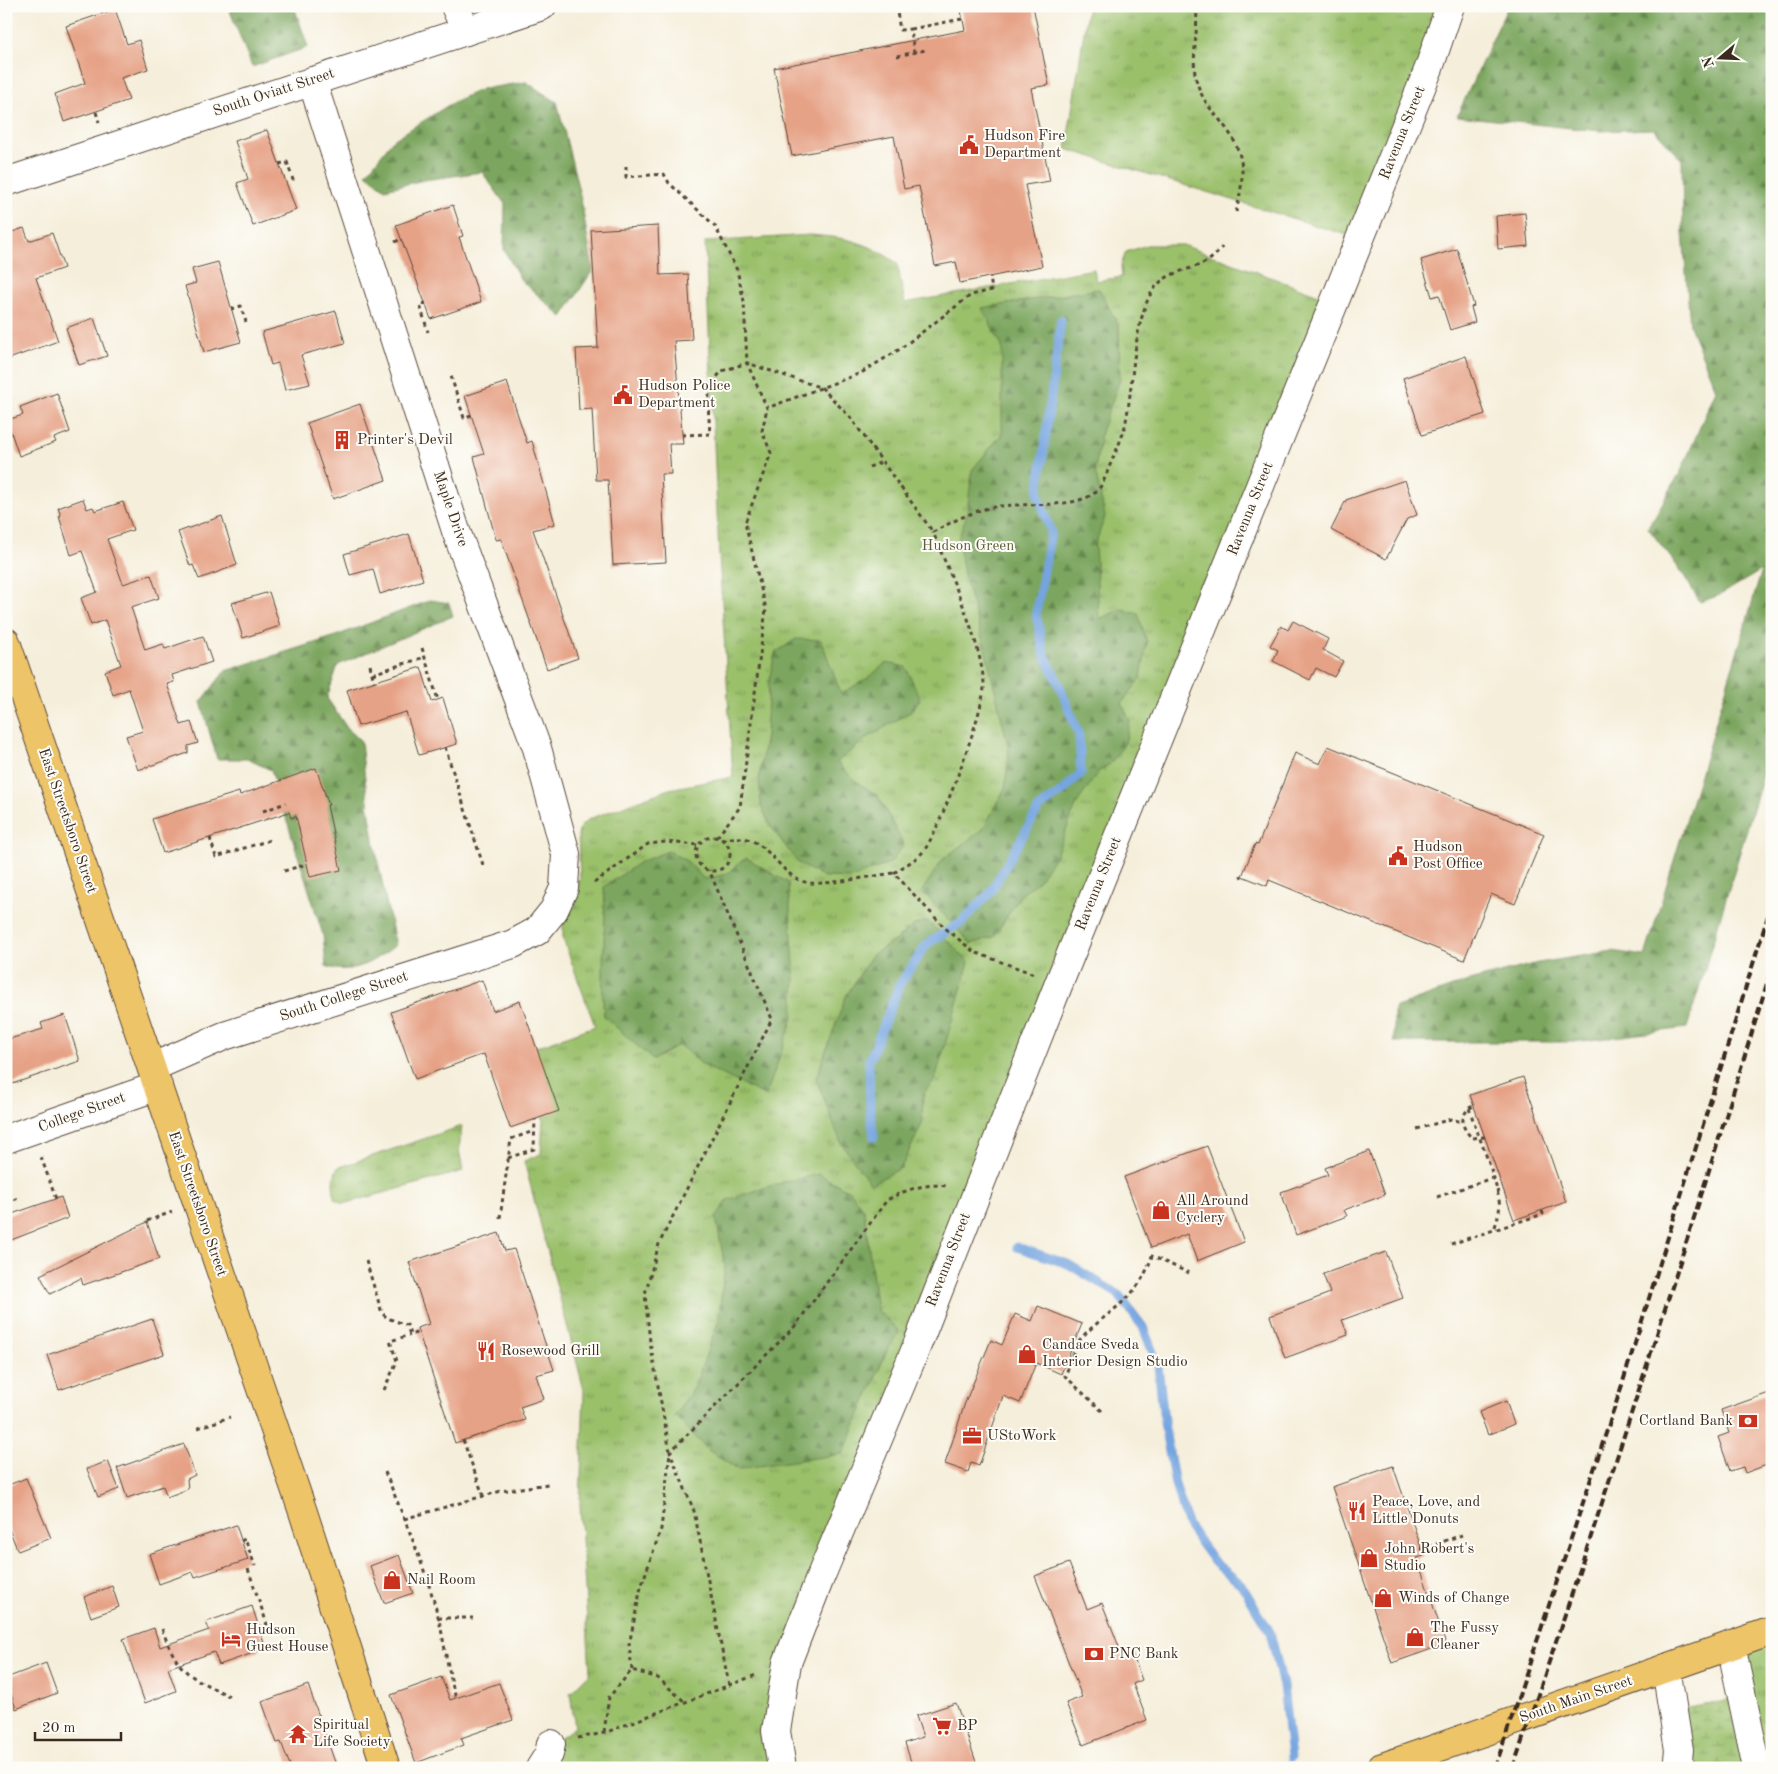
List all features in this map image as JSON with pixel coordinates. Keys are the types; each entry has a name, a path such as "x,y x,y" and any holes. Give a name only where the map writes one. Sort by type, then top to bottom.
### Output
{"main road":[{"name":"East Streetsboro Street","path":"6,642 306,1520 386,1768"},
{"name":"South Main Street","path":"1380,1768 1772,1631"}],"street":[{"name":"South Oviatt Street","path":"6,182 312,81 461,18 542,6"},
{"name":"Ravenna Street","path":"782,1768 776,1730 787,1663 820,1578 914,1353 975,1194 1429,68 1450,6"},
{"name":"Maple Drive","path":"312,81 456,531 537,748 566,854 564,888 546,921"},
{"name":"South College Street","path":"155,1076 224,1036 512,944 546,921"},
{"name":"College Street","path":"6,1139 33,1130 155,1076"},
{"path":"1731,1645 1757,1768"},
{"path":"1666,1668 1679,1750 1677,1768"}],"path":[{"path":"896,6 900,30 962,19"},
{"path":"1196,6 1196,76 1201,94 1210,111 1225,127 1238,148 1244,180 1236,212"},
{"path":"910,29 914,53"},
{"path":"897,56 926,50"},
{"path":"96,112 99,123"},
{"path":"279,164 287,162 294,183"},
{"path":"626,166 626,177 664,174 669,183 715,226 736,270 742,288 747,363 768,408 762,431 771,453 745,523 766,609 740,807 717,838"},
{"path":"933,532 967,514 998,506 1072,501 1090,496 1101,487 1125,428 1143,312 1150,293 1158,282 1208,261 1222,247"},
{"path":"768,408 861,373 900,349 971,295 992,290 990,277"},
{"path":"426,304 420,305 428,332"},
{"path":"231,309 241,306 246,322"},
{"path":"682,435 710,434 708,404 710,385 722,371 747,363 822,388 850,417 933,532 974,636 985,685 976,723 948,800 922,853 894,873 809,883 793,876 768,851 752,840 741,837 722,840"},
{"path":"450,376 464,418 471,416"},
{"path":"870,466 882,462"},
{"path":"422,648 438,700"},
{"path":"372,674 425,657"},
{"path":"370,665 374,682"},
{"path":"446,747 484,868"},
{"path":"263,812 286,803"},
{"path":"210,838 216,857 274,839"},
{"path":"710,870 720,869 728,860 729,849 722,840 717,838 706,838 698,845 697,861 710,870 772,1019 659,1244 645,1294 650,1342 670,1452 694,1511 729,1685"},
{"path":"546,921 648,844 666,842 698,845"},
{"path":"284,871 307,864"},
{"path":"894,873 928,910 974,952"},
{"path":"1474,1106 1469,1108 1464,1114 1462,1122 1465,1131 1472,1138 1479,1139 1485,1137"},
{"path":"1469,1108 1499,1200 1499,1214 1494,1230"},
{"path":"1417,1128 1451,1118 1462,1122"},
{"path":"508,1158 534,1149 534,1119"},
{"path":"33,1130 56,1199"},
{"path":"500,1218 511,1139 534,1131"},
{"path":"1437,1197 1492,1178"},
{"path":"604,1733 609,1697 632,1670 629,1645 641,1587 662,1529 670,1452 795,1326 887,1200 906,1190 932,1184 958,1187 975,1194"},
{"path":"1496,1192 1504,1190"},
{"path":"6,1202 19,1198"},
{"path":"1451,1244 1543,1214 1542,1211"},
{"path":"1102,1411 1065,1376 1081,1338 1134,1292 1147,1272 1152,1256 1189,1273"},
{"path":"366,1261 382,1313 388,1318 407,1325 410,1335"},
{"path":"384,1390 397,1362 390,1341 419,1332"},
{"path":"198,1428 230,1417"},
{"path":"463,1440 484,1496"},
{"path":"385,1472 404,1518 438,1618 456,1698"},
{"path":"404,1518 484,1496 548,1484"},
{"path":"1421,1549 1462,1535"},
{"path":"241,1541 245,1539 255,1566"},
{"path":"6,1557 11,1552"},
{"path":"248,1569 267,1624 260,1627"},
{"path":"438,1618 473,1618"},
{"path":"162,1629 180,1668 194,1679 229,1696"},
{"path":"546,1756 787,1663"},
{"path":"632,1670 658,1678 685,1702"}],"green space":[{"path":"228,6 294,6 308,47 252,67"},
{"path":"1088,6 1450,6 1360,239 1066,149"},
{"path":"1508,6 1772,6 1772,746 1687,1028 1574,1042 1394,1042 1394,1008 1469,981 1538,963 1612,951 1645,956 1762,570 1720,595 1700,602 1681,571 1648,528 1681,471 1716,390 1690,326 1683,232 1682,160 1654,129 1600,131 1457,116"},
{"path":"526,82 557,102 581,199 593,270 562,317 521,280 504,250 505,204 482,172 424,180 385,189 366,174 393,140 455,101 482,89"},
{"name":"Hudson Green","path":"810,235 846,239 866,245 897,263 905,303 1094,269 1096,281 1122,277 1121,265 1126,252 1147,245 1183,245 1335,301 787,1663 782,1768 540,1768 551,1744 575,1727 570,1693 590,1673 580,1504 584,1390 524,1161 541,1154 543,1116 536,1047 595,1026 563,939 563,922 575,905 580,877 578,835 580,827 589,819 669,789 733,777 719,555 705,242"},
{"path":"1099,289 1119,326 1120,379 1101,432 1095,470 1105,516 1095,545 1099,619 1122,609 1138,614 1147,642 1141,678 1122,703 1130,722 1125,743 1110,764 1099,771 1077,803 1056,855 1040,879 1020,896 994,937 971,944 922,891 943,859 983,829 1005,788 1009,750 985,648 965,579 958,539 967,514 972,470 1002,434 1002,346 982,308"},
{"path":"431,600 449,603 453,616 338,665 327,698 347,728 361,741 375,844 396,945 363,965 354,968 335,969 326,966 323,935 271,770 247,759 217,759 201,702 225,671 333,637"},
{"path":"796,639 821,640 841,694 868,678 886,663 906,667 920,699 910,712 867,738 837,762 854,780 878,796 904,845 890,863 852,878 824,877 799,864 769,824 761,805 759,777 766,735 769,681 775,653"},
{"path":"668,851 687,861 704,879 727,874 739,862 747,858 788,883 795,978 793,1018 766,1096 703,1065 679,1045 653,1060 604,1016 604,887 640,862"},
{"path":"928,921 969,962 935,1079 923,1094 922,1124 901,1168 871,1184 841,1143 816,1078 846,996 872,955 896,940 914,925"},
{"path":"462,1126 459,1149 463,1171 347,1203 341,1203 334,1198 333,1181 337,1168"},
{"path":"819,1174 851,1192 864,1211 877,1310 900,1332 889,1346 843,1454 737,1469 708,1450 675,1416 695,1385 718,1322 725,1266 716,1218 727,1200 773,1185"},
{"path":"1772,1631 1772,1768 1758,1768 1731,1645"},
{"path":"1742,1697 1757,1768 1677,1768 1673,1710"}],"building":[{"name":"Hudson Fire Department","path":"960,6 1033,6 1049,85 1031,88 1050,181 1025,185 1042,266 960,283 956,262 935,266 919,186 904,189 894,136 792,156 774,68 965,30"},
{"path":"115,9 127,44 139,40 148,69 121,78 129,100 64,122 55,94 85,83 66,26"},
{"path":"267,130 296,210 253,226 237,183 248,179 235,141"},
{"path":"453,205 463,236 459,237 481,302 431,319 396,225"},
{"path":"1525,213 1528,246 1498,249 1496,216"},
{"name":"Hudson Police Department","path":"658,226 660,275 688,274 692,340 674,341 683,444 669,444 671,474 661,474 666,562 613,565 608,480 596,480 592,409 579,410 576,349 598,348 591,230"},
{"path":"24,228 29,241 52,233 64,268 36,278 58,341 6,360 6,234"},
{"path":"1457,249 1474,306 1471,307 1475,322 1450,330 1439,295 1432,297 1421,260"},
{"path":"218,262 241,342 204,352 185,286 196,283 192,269"},
{"path":"336,311 345,343 301,355 310,384 285,390 278,363 271,365 262,332"},
{"path":"94,318 107,356 79,365 66,328"},
{"path":"1466,356 1485,414 1422,435 1403,378"},
{"path":"507,382 527,443 532,441 555,524 533,530 578,658 547,669 501,539 496,540 474,457 484,454 465,396"},
{"path":"57,393 70,432 54,438 56,442 19,456 7,420 23,415 20,407"},
{"name":"Printer's Devil","path":"360,404 386,480 333,499 307,423"},
{"path":"1405,480 1417,515 1407,519 1386,559 1331,530 1346,500"},
{"path":"83,499 87,509 93,507 95,511 123,502 133,530 107,539 123,584 151,575 159,598 131,607 145,650 163,644 165,649 203,636 212,662 172,675 174,682 167,684 181,725 191,722 198,743 188,746 188,753 138,770 126,736 143,731 129,689 113,695 105,671 121,665 105,620 91,625 81,598 97,592 82,551 71,555 59,516 61,516 58,508"},
{"path":"222,516 237,565 199,579 193,565 190,566 178,532"},
{"path":"409,534 423,580 380,594 373,569 350,575 344,554"},
{"path":"269,592 280,626 243,638 232,603"},
{"path":"1293,621 1328,639 1323,650 1343,661 1334,677 1316,668 1310,680 1273,661 1278,650 1270,646 1281,626 1288,630"},
{"path":"421,667 432,702 443,698 457,744 419,755 406,712 358,726 347,690"},
{"path":"1328,746 1544,834 1515,904 1491,894 1464,960 1269,880 1267,886 1242,876 1255,844 1258,845 1295,753 1320,764"},
{"path":"316,768 329,805 327,805 341,870 310,877 296,816 291,818 289,812 163,853 152,819 239,792 240,795"},
{"path":"482,980 493,1011 520,1001 559,1111 510,1128 484,1054 415,1079 391,1012"},
{"path":"65,1015 80,1061 6,1086 6,1040 43,1029 41,1023"},
{"path":"1523,1077 1566,1202 1514,1220 1470,1095"},
{"path":"1207,1146 1244,1242 1197,1261 1187,1234 1151,1248 1124,1177"},
{"path":"1369,1151 1385,1195 1344,1210 1347,1216 1296,1235 1281,1192 1328,1175 1325,1168"},
{"path":"61,1197 68,1218 6,1242 6,1216"},
{"path":"147,1222 159,1259 83,1285 81,1278 50,1294 40,1275"},
{"name":"Rosewood Grill","path":"499,1233 505,1251 514,1249 554,1370 536,1375 544,1399 520,1407 525,1420 455,1443 417,1328 429,1324 409,1262"},
{"path":"1386,1252 1403,1298 1342,1320 1348,1335 1285,1358 1270,1316 1330,1293 1323,1274"},
{"name":"Candace Sveda Interior Design Studio","path":"1038,1306 1082,1324 1061,1374 1036,1363 1020,1403 1003,1396 979,1466 971,1463 968,1472 945,1464 965,1403 991,1340 1002,1345 1015,1314 1032,1321"},
{"path":"152,1319 164,1354 59,1390 47,1355"},
{"name":"Cortland Bank","path":"1772,1392 1772,1463 1745,1473 1743,1467 1730,1471 1718,1437 1729,1433 1721,1410"},
{"path":"1506,1401 1514,1424 1488,1435 1479,1412"},
{"path":"184,1444 195,1475 187,1479 188,1489 167,1497 163,1486 127,1498 117,1468"},
{"path":"108,1461 119,1489 98,1497 87,1469"},
{"path":"1393,1466 1424,1556 1417,1558 1446,1644 1392,1663 1332,1487"},
{"path":"26,1478 51,1538 18,1551 6,1522 6,1486"},
{"path":"236,1525 248,1560 195,1577 193,1572 159,1584 149,1554"},
{"name":"Nail Room","path":"399,1555 413,1593 384,1603 370,1566"},
{"name":"PNC Bank","path":"1069,1563 1087,1609 1102,1603 1123,1657 1132,1653 1142,1680 1133,1684 1147,1720 1083,1745 1066,1703 1082,1697 1035,1576"},
{"path":"112,1586 119,1607 91,1617 84,1597"},
{"path":"252,1606 264,1643 257,1645 259,1651 219,1665 214,1652 168,1668 176,1691 145,1703 123,1639 154,1628 160,1647 209,1630 206,1622"},
{"path":"46,1663 57,1693 16,1709 6,1678"},
{"path":"441,1677 450,1700 499,1683 513,1720 461,1738 464,1745 416,1763 391,1695"},
{"name":"Spiritual Life Society","path":"308,1685 337,1768 291,1768 281,1742 277,1743 262,1702"},
{"name":"BP","path":"956,1703 976,1762 958,1768 913,1768 905,1743 923,1737 916,1716"}],"waterway":[{"path":"874,1137 870,1110 869,1061 900,984 927,944 962,922 990,893 1039,808 1063,791 1081,773 1079,735 1059,684 1044,653 1036,614 1051,532 1038,494 1061,320"},
{"path":"1017,1247 1068,1264 1118,1294 1143,1327 1158,1365 1165,1430 1175,1484 1188,1526 1215,1563 1241,1584 1270,1632 1283,1685 1291,1757"}],"railway":[{"path":"1495,1768 1622,1385 1772,903"},
{"path":"1513,1768 1646,1368 1772,967"}],"place":[{"name":"Hudson Fire Department","path":"969,145"},
{"name":"Hudson Police Department","path":"623,395"},
{"name":"Printer's Devil","path":"342,440"},
{"name":"Hudson Post Office","path":"1398,856"},
{"name":"All Around Cyclery","path":"1161,1210"},
{"name":"Rosewood Grill","path":"486,1351"},
{"name":"Candace Sveda Interior Design Studio","path":"1027,1354"},
{"name":"Cortland Bank","path":"1748,1421"},
{"name":"UStoWork","path":"972,1436"},
{"name":"Peace, Love, and Little Donuts","path":"1357,1511"},
{"name":"John Robert's Studio","path":"1369,1558"},
{"name":"Nail Room","path":"392,1580"},
{"name":"Winds of Change","path":"1383,1598"},
{"name":"The Fussy Cleaner","path":"1415,1637"},
{"name":"Hudson Guest House","path":"231,1639"},
{"name":"PNC Bank","path":"1094,1654"},
{"name":"BP","path":"942,1726"},
{"name":"Spiritual Life Society","path":"298,1734"}]}
